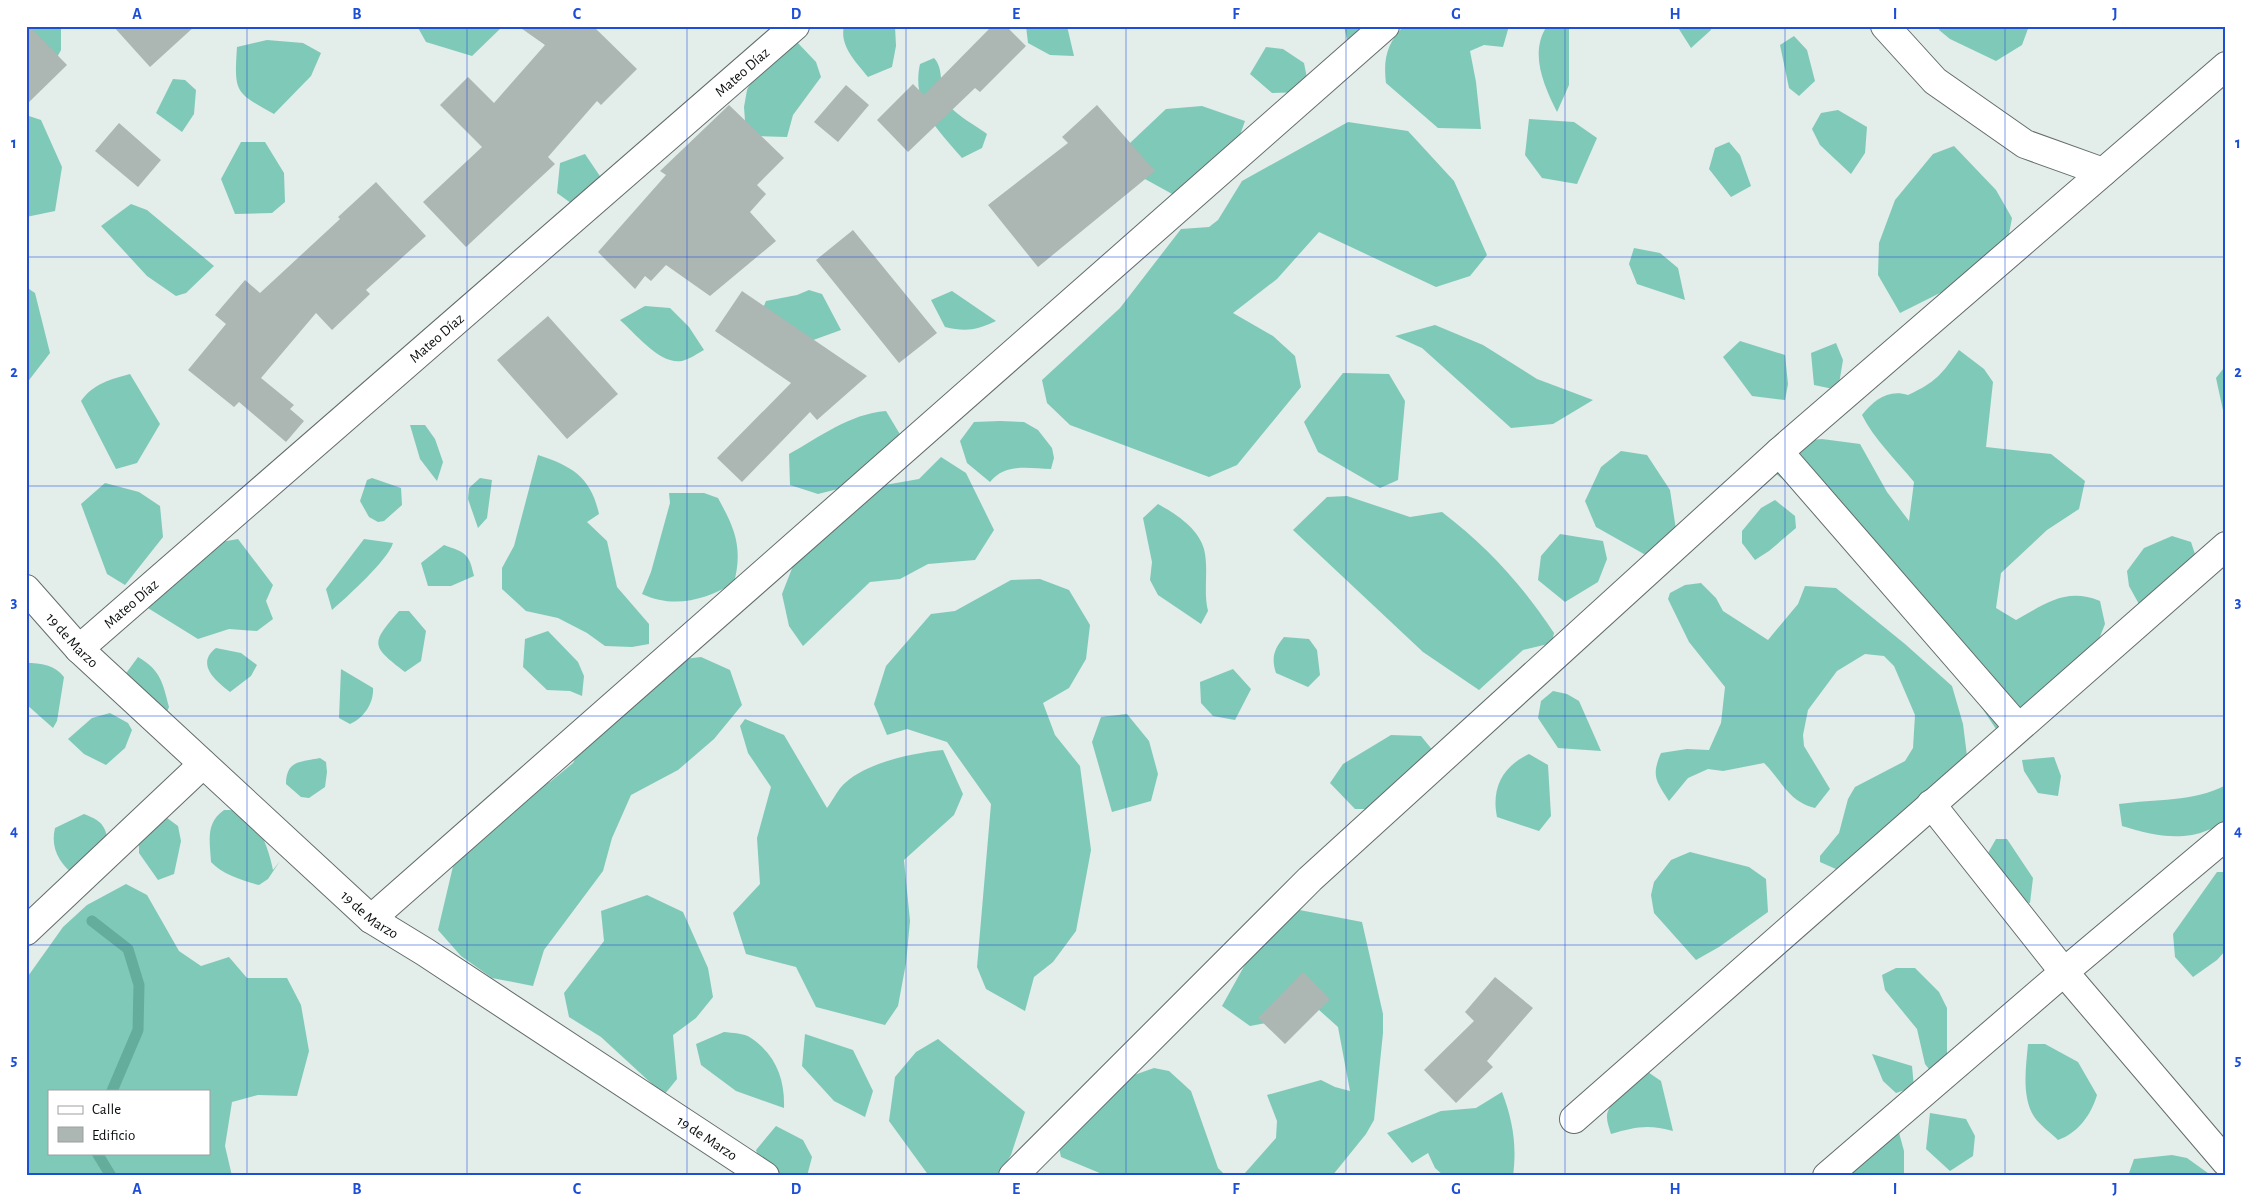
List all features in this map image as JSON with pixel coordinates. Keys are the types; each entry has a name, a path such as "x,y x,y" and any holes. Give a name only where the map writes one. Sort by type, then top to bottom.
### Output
{"street":[{"name":"Mateo Díaz","path":"79,649 795,26"},
{"path":"371,919 1385,26"},
{"path":"1885,26 1935,81 2025,144 2103,172"},
{"path":"1013,1176 1310,879 1780,452 2226,66"},
{"path":"1780,452 2018,727"},
{"path":"1574,1119 2226,546"},
{"name":"19 de Marzo","path":"26,589 79,649 371,919 426,952 765,1176"},
{"path":"26,932 203,764"},
{"path":"1931,804 2064,972 2226,1162"},
{"path":"1828,1176 2064,972 2226,836"}],"green space":[{"path":"26,26 61,26 61,50 54,63"},
{"path":"417,26 502,27 472,56 426,42"},
{"path":"844,26 895,26 896,46 892,67 868,77 846,47 843,33"},
{"path":"1026,26 1067,26 1074,56 1050,55 1028,43"},
{"path":"1344,26 1363,26 1361,44 1348,43"},
{"path":"1404,26 1509,26 1503,47 1484,45 1470,51 1476,82 1481,129 1438,128 1386,83 1385,66 1390,45"},
{"path":"1547,26 1569,26 1569,85 1557,112 1547,91 1540,69 1539,47"},
{"path":"1677,26 1711,26 1711,30 1691,48"},
{"path":"1940,26 2029,26 2022,45 1996,61 1950,39 1939,30"},
{"path":"1794,36 1807,50 1815,81 1799,96 1789,88 1780,45"},
{"path":"267,40 303,43 321,53 311,76 274,114 244,95 237,83 236,74 237,47"},
{"path":"797,42 816,62 821,77 793,115 787,137 756,136 745,121 744,107 747,90 756,70"},
{"path":"1266,47 1283,49 1304,63 1308,83 1306,92 1272,93 1250,74"},
{"path":"934,58 939,67 943,94 948,104 957,114 987,134 982,148 962,158 936,127 923,104 919,92 920,64"},
{"path":"173,79 185,80 196,90 194,114 182,132 156,113"},
{"path":"1202,106 1245,121 1229,166 1204,204 1174,195 1125,168 1130,143 1166,109"},
{"path":"1838,110 1867,127 1865,153 1851,174 1820,145 1812,129 1821,113"},
{"path":"26,115 41,120 62,167 55,211 26,217"},
{"path":"1529,119 1574,122 1597,138 1577,184 1542,178 1525,155"},
{"path":"1348,122 1408,131 1454,181 1487,255 1470,276 1436,287 1319,232 1277,279 1233,313 1273,336 1295,356 1301,387 1237,465 1209,477 1070,425 1047,403 1042,380 1120,308 1181,229 1209,227 1218,220 1242,181"},
{"path":"241,142 265,142 284,173 285,202 272,213 235,214 221,179"},
{"path":"1729,142 1740,155 1751,186 1731,197 1709,169 1715,148"},
{"path":"1954,146 1996,190 2012,218 2001,276 1976,295 1940,293 1900,313 1878,275 1879,243 1895,200 1933,154"},
{"path":"585,154 610,191 575,206 557,193 560,163"},
{"path":"131,204 147,210 214,266 186,293 176,296 147,276 101,226"},
{"path":"1634,248 1660,253 1678,268 1685,300 1637,284 1629,264"},
{"path":"26,287 35,293 50,353 26,384"},
{"path":"809,290 822,294 841,330 794,347 758,320 766,301 797,295"},
{"path":"952,291 996,321 971,329 945,327 931,300"},
{"path":"645,306 670,308 689,327 704,350 682,361 674,361 657,353 620,320"},
{"path":"1435,325 1483,345 1537,379 1593,400 1553,424 1511,428 1422,348 1395,336"},
{"path":"1740,341 1785,355 1788,384 1785,400 1752,396 1723,357"},
{"path":"1836,343 1843,360 1838,390 1814,385 1811,353"},
{"path":"1959,350 1984,369 1993,382 1986,447 2051,454 2085,481 2079,509 2047,530 2001,573 1996,608 2016,620 2056,599 2077,596 2088,597 2100,601 2105,624 2077,694 1998,732 1976,699 1867,559 1785,481 1762,463 1800,441 1822,439 1860,444 1887,492 1909,521 1914,482 1879,441 1862,415 1882,397 1894,393 1908,395 1932,382"},
{"path":"2223,369 2226,370 2226,424 2216,378"},
{"path":"1343,373 1389,374 1405,401 1398,480 1380,488 1318,452 1304,422"},
{"path":"130,374 160,424 137,463 116,469 81,401 97,386 109,380"},
{"path":"886,411 904,441 838,489 818,494 790,485 789,454 847,421 872,413"},
{"path":"974,422 1024,422 1038,430 1052,448 1054,458 1051,469 1010,469 996,476 990,482 967,463 960,441"},
{"path":"410,425 425,425 435,439 443,462 437,481 420,459"},
{"path":"1621,451 1647,455 1670,490 1677,536 1651,558 1596,527 1585,501 1601,467"},
{"path":"538,455 570,469 585,482 591,491 599,514 587,522 607,541 617,587 649,624 649,644 632,647 605,646 587,633 558,618 526,611 502,589 502,568 514,546"},
{"path":"941,457 966,473 994,530 975,560 928,564 900,579 870,582 803,646 789,626 782,594 798,553 879,486 919,479"},
{"path":"372,478 401,488 402,505 384,521 378,522 369,517 360,501 367,480"},
{"path":"480,478 492,480 487,518 478,528 468,499 469,488"},
{"path":"105,483 139,492 160,506 163,537 125,585 107,574 81,504"},
{"path":"669,493 704,493 718,498 729,519 736,539 738,559 734,583 701,598 678,602 654,599 642,594 651,572 670,503"},
{"path":"1347,496 1410,517 1442,512 1490,554 1517,583 1554,633 1552,643 1523,650 1479,690 1423,652 1293,530 1327,497"},
{"path":"1775,500 1795,516 1796,528 1769,551 1755,560 1742,543 1742,531 1761,508"},
{"path":"1158,504 1186,522 1201,541 1204,549 1208,611 1201,624 1158,595 1150,580 1152,562 1143,518"},
{"path":"1560,534 1603,541 1607,559 1598,582 1565,602 1538,580 1541,556"},
{"path":"2172,536 2191,542 2200,569 2145,615 2129,586 2127,571 2144,548"},
{"path":"238,539 273,585 266,601 273,619 257,631 229,629 198,639 143,605 181,549"},
{"path":"364,539 393,543 383,559 357,588 332,610 326,589"},
{"path":"444,545 462,552 468,558 474,576 451,586 428,586 421,563"},
{"path":"1040,579 1069,590 1090,625 1086,659 1069,688 1043,703 1055,735 1080,766 1091,850 1076,931 1053,962 1034,977 1025,1011 986,989 977,967 991,804 947,742 907,729 887,735 874,704 886,666 931,614 955,611 1011,580"},
{"path":"1701,583 1716,598 1723,611 1768,640 1798,604 1805,586 1836,588 1905,644 1952,686 1963,724 1967,756 1854,877 1820,862 1820,856 1839,833 1848,799 1855,787 1905,761 1913,748 1915,715 1894,666 1884,656 1865,654 1837,671 1808,710 1803,735 1804,746 1830,789 1815,808 1798,801 1792,796 1764,763 1723,771 1708,769 1688,778 1669,801 1656,778 1656,767 1661,753 1687,749 1709,750 1721,723 1725,687 1689,642 1668,599 1670,593 1685,585"},
{"path":"399,611 409,611 426,631 421,661 405,672 386,656 378,644 383,631"},
{"path":"548,631 578,662 584,676 582,696 570,691 547,690 523,667 525,639"},
{"path":"1284,637 1309,639 1317,650 1320,675 1308,687 1276,673 1274,654"},
{"path":"216,648 241,653 257,665 251,676 230,692 219,683 210,672 208,666 207,660"},
{"path":"138,657 152,667 163,684 169,707 163,721 116,687"},
{"path":"701,657 730,670 742,705 714,739 678,770 631,795 612,838 603,871 544,950 533,986 492,978 461,956 438,930 454,862 543,784 550,782 573,763 587,736 667,661"},
{"path":"26,663 47,666 56,670 64,677 57,721 53,728 26,704"},
{"path":"341,669 373,688 372,699 364,714 350,724 339,718"},
{"path":"1233,669 1251,689 1235,720 1213,716 1201,703 1200,682"},
{"path":"1553,691 1567,694 1579,701 1601,751 1558,748 1538,718 1541,701"},
{"path":"110,713 128,723 132,730 125,748 106,765 84,754 68,739 92,718"},
{"path":"1127,714 1149,741 1158,774 1151,801 1112,812 1092,742 1101,717"},
{"path":"745,719 784,735 827,808 842,785 866,769 905,756 943,750 963,794 954,815 904,860 910,921 906,963 898,1006 885,1025 816,1007 796,967 746,954 733,913 760,884 757,838 771,787 748,753 740,726"},
{"path":"1391,735 1421,736 1439,758 1398,809 1355,809 1330,783 1343,764"},
{"path":"1529,754 1548,765 1551,816 1539,831 1497,817 1496,797 1501,779 1512,765"},
{"path":"2054,757 2061,776 2058,796 2038,793 2024,771 2022,760"},
{"path":"320,758 326,762 325,787 309,798 301,797 286,784 289,770 292,766 301,762"},
{"path":"2226,785 2226,825 2183,836 2165,836 2122,826 2119,804 2188,797"},
{"path":"224,810 240,811 250,817 263,838 273,870 280,861 268,879 259,885 227,873 211,862 211,827 218,815"},
{"path":"84,814 103,826 110,848 75,876 61,861 55,849 55,828"},
{"path":"163,815 178,826 181,841 174,874 158,880 139,853 139,844"},
{"path":"1996,839 2007,839 2033,878 2030,903 2015,901 1988,872 1988,853"},
{"path":"1690,852 1749,867 1766,879 1768,912 1719,947 1696,960 1654,913 1651,895 1654,882 1671,860"},
{"path":"2217,872 2226,872 2226,950 2217,960 2193,977 2175,957 2173,934"},
{"path":"126,884 147,895 179,951 201,966 229,957 247,978 287,978 301,1005 309,1051 297,1096 258,1095 232,1102 225,1146 232,1176 26,1176 26,979 63,927 87,905"},
{"path":"647,895 683,912 708,968 713,997 696,1018 673,1035 677,1079 664,1095 601,1037 569,1017 564,993 604,941 601,911"},
{"path":"1284,907 1362,922 1383,1014 1383,1033 1374,1120 1366,1134 1332,1176 1239,1176 1245,1173 1276,1138 1277,1121 1267,1095 1321,1080 1335,1087 1350,1091 1338,1027 1309,1001 1266,1023 1250,1026 1222,1006 1272,916"},
{"path":"1896,968 1915,968 1939,992 1947,1008 1947,1061 1932,1073 1925,1064 1917,1029 1885,990 1882,975"},
{"path":"724,1032 748,1036 767,1052 781,1078 784,1108 736,1091 701,1065 696,1044"},
{"path":"805,1034 853,1050 873,1091 865,1117 834,1101 802,1066"},
{"path":"938,1039 1025,1112 1011,1155 998,1176 929,1176 889,1121 895,1077 916,1052"},
{"path":"2028,1044 2045,1044 2078,1062 2097,1095 2087,1116 2078,1128 2058,1140 2035,1118 2028,1101 2025,1082"},
{"path":"1872,1054 1912,1066 1914,1087 1896,1093 1883,1081"},
{"path":"1154,1068 1169,1071 1191,1091 1218,1168 1226,1176 1107,1176 1061,1157 1059,1148 1120,1080"},
{"path":"1645,1070 1661,1081 1673,1131 1642,1127 1611,1134 1607,1117 1614,1099"},
{"path":"1502,1092 1513,1134 1515,1154 1513,1176 1444,1176 1435,1168 1428,1153 1412,1163 1387,1133 1441,1111 1476,1108"},
{"path":"1930,1113 1966,1119 1975,1136 1973,1156 1950,1171 1926,1149"},
{"path":"1895,1118 1904,1151 1904,1176 1835,1176 1853,1134"},
{"path":"776,1126 803,1140 812,1157 807,1176 763,1176 756,1150"},
{"path":"2172,1155 2187,1158 2212,1176 2128,1176 2134,1159"}],"building":[{"path":"26,26 29,26 67,65 26,105"},
{"path":"113,26 195,26 150,67"},
{"path":"518,26 593,26 637,69 601,105 597,101 548,157 555,164 466,247 423,202 482,147 440,105 468,77 494,103 545,45"},
{"path":"992,26 1006,26 1026,46 980,92 975,88 908,152 877,120 913,84 924,95"},
{"path":"846,85 869,105 838,142 814,122"},
{"path":"729,105 784,158 757,185 766,194 750,212 776,241 710,296 666,265 651,281 645,276 635,289 598,252 666,175 660,171"},
{"path":"1097,105 1155,171 1038,267 988,205 1068,143 1062,137"},
{"path":"119,123 161,160 138,187 95,151"},
{"path":"376,182 426,236 366,290 370,294 332,330 316,313 261,378 294,405 290,409 304,421 286,442 239,402 234,407 188,370 226,324 215,315 245,280 260,293 340,219 338,217"},
{"path":"853,230 937,333 899,363 816,260"},
{"path":"742,291 867,376 817,420 810,412 742,482 717,458 791,383 715,331"},
{"path":"548,316 618,394 567,439 497,360"},
{"path":"1303,972 1330,999 1285,1044 1258,1018"},
{"path":"1495,977 1533,1008 1487,1061 1493,1067 1456,1103 1424,1070 1474,1021 1465,1012"}],"waterway":[{"path":"92,921 128,949 139,985 138,1030 112,1090"},
{"path":"98,1154 111,1176"}]}
